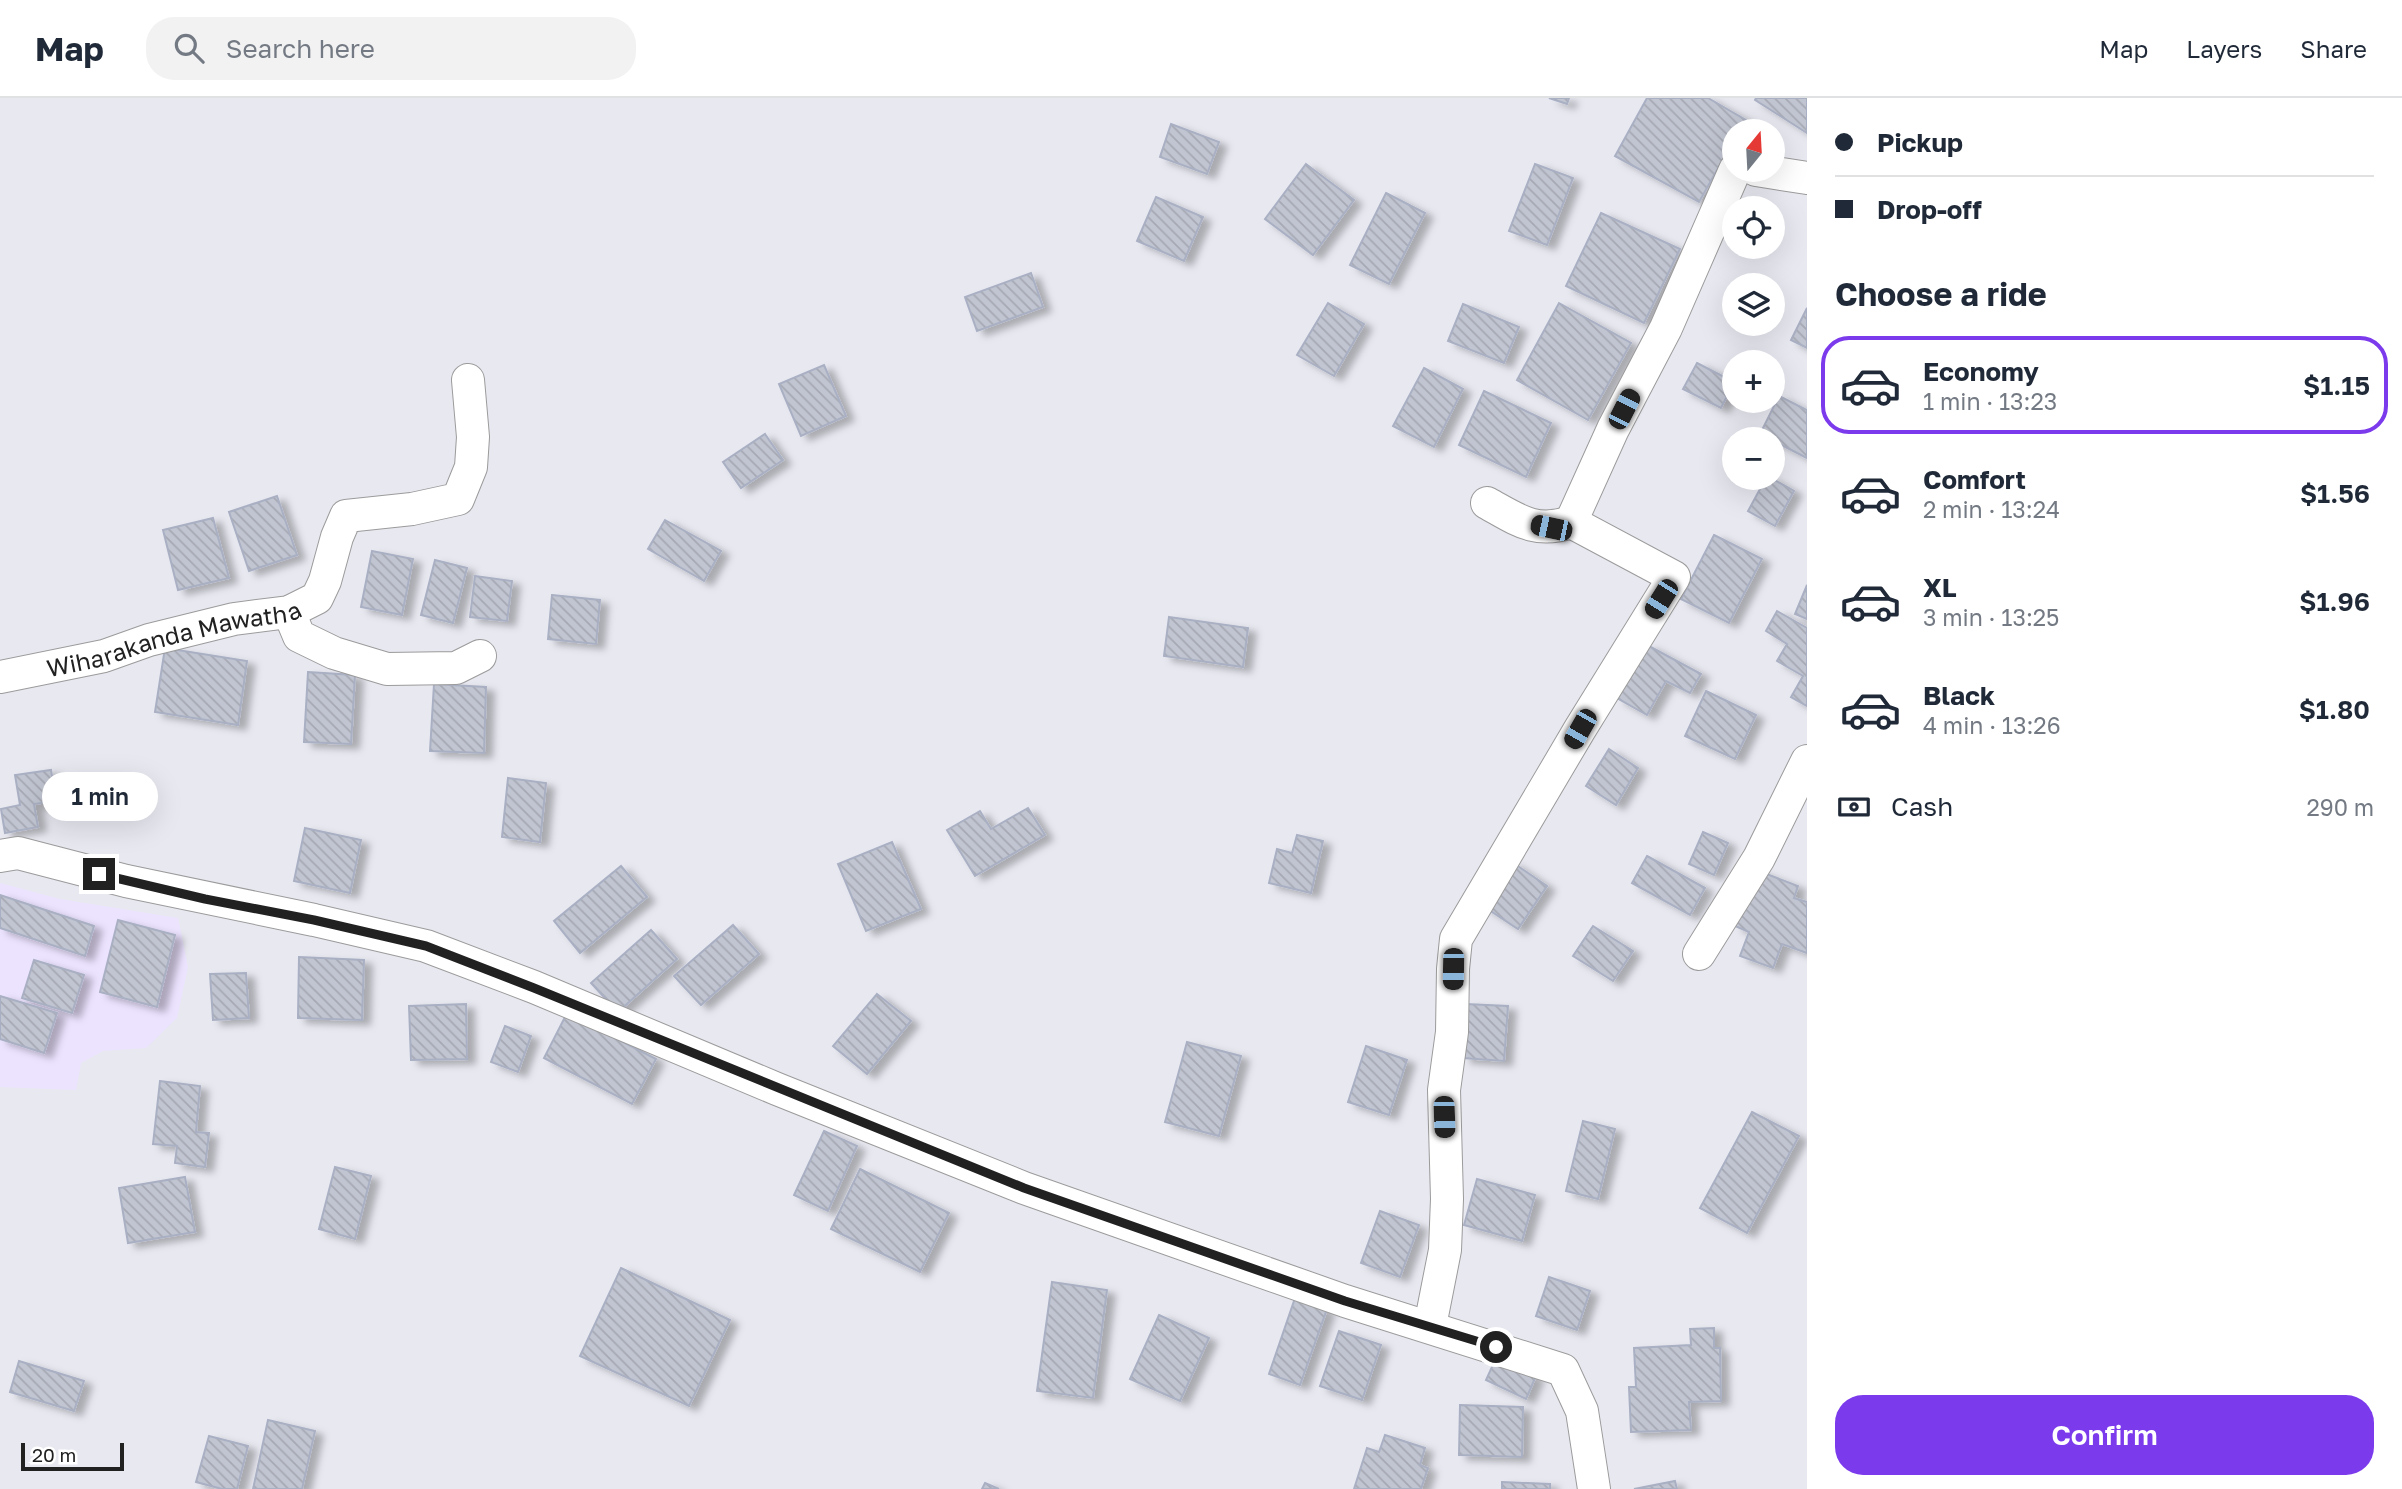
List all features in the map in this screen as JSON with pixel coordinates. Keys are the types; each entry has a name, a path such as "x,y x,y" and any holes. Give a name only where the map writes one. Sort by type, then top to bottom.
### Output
{"street":[{"path":"1785,175 1807,178"},
{"path":"1571,523 1614,429 1666,328 1730,182"},
{"name":"Wiharakanda Mawatha","path":"0,677 104,656 149,640 234,619 289,612 317,598 325,582 337,537 346,516 412,509 458,499 471,467 473,437 468,380"},
{"path":"1430,1326 1445,1250 1447,1199 1444,1090 1452,1032 1456,939 1580,729 1674,578 1571,523 1551,528 1524,523 1487,503"},
{"path":"289,612 299,636 334,653 387,669 456,668 480,656"},
{"path":"1699,954 1759,858 1807,761"},
{"path":"0,856 18,853 127,881 426,946 1024,1188 1345,1301 1563,1370 1582,1411 1594,1489"}],"shaded area":[{"path":"0,883 60,899 178,918 188,967 177,1018 146,1048 103,1051 81,1063 76,1090 0,1087"}],"building":[{"path":"1549,98 1569,98 1567,104"},
{"path":"1647,98 1708,98 1744,119 1722,119 1722,161 1699,202 1615,156"},
{"path":"1807,98 1807,133 1785,119 1755,100"},
{"path":"1171,124 1219,142 1207,174 1160,157"},
{"path":"1306,164 1354,200 1313,255 1265,219"},
{"path":"1535,164 1573,178 1547,245 1509,231"},
{"path":"1386,193 1425,213 1389,284 1350,265"},
{"path":"1156,197 1203,217 1184,261 1137,241"},
{"path":"1601,213 1680,249 1644,323 1566,286"},
{"path":"1031,273 1043,307 977,331 965,297"},
{"path":"1328,303 1364,324 1334,376 1297,355"},
{"path":"1559,303 1631,343 1588,420 1517,380"},
{"path":"1463,304 1519,327 1504,363 1448,341"},
{"path":"1807,308 1807,348 1791,340"},
{"path":"1697,363 1722,376 1722,406 1721,408 1683,389"},
{"path":"824,365 846,416 801,436 779,384"},
{"path":"1424,368 1463,389 1434,447 1393,426"},
{"path":"1484,391 1551,423 1526,477 1459,445"},
{"path":"1785,399 1807,410 1807,458 1785,447 1785,427 1764,427 1770,413 1785,413"},
{"path":"765,434 783,460 741,488 723,462"},
{"path":"1785,486 1794,491 1775,526 1748,511 1759,490 1785,490"},
{"path":"277,496 297,555 249,571 229,512"},
{"path":"213,518 229,578 178,590 163,530"},
{"path":"665,520 721,551 704,581 648,549"},
{"path":"1714,535 1762,559 1729,623 1681,599"},
{"path":"372,551 413,559 402,615 361,607"},
{"path":"435,560 467,568 453,623 421,615"},
{"path":"475,576 512,581 507,621 470,617"},
{"path":"1807,585 1807,619 1795,614"},
{"path":"552,595 600,600 596,644 548,639"},
{"path":"1777,611 1807,628 1807,706 1791,697 1803,676 1777,661 1787,644 1766,631"},
{"path":"1169,617 1248,628 1243,667 1164,656"},
{"path":"1647,645 1701,674 1690,693 1666,681 1647,715 1617,698"},
{"path":"165,648 247,661 238,725 155,712"},
{"path":"308,672 355,675 351,744 304,742"},
{"path":"434,684 486,687 484,753 430,751"},
{"path":"1706,691 1756,715 1735,759 1685,736"},
{"path":"1609,749 1638,768 1616,805 1586,786"},
{"path":"51,770 56,801 34,804 38,827 5,833 1,809 20,805 15,775"},
{"path":"508,778 546,783 540,842 502,837"},
{"path":"1028,808 1045,835 975,876 947,830 980,811 991,829"},
{"path":"305,828 361,840 350,893 294,881"},
{"path":"1703,832 1728,843 1714,875 1689,864"},
{"path":"1297,835 1323,841 1311,893 1269,883 1277,849 1292,853"},
{"path":"892,842 921,909 866,931 838,864"},
{"path":"1647,856 1705,888 1690,915 1632,883"},
{"path":"1512,862 1547,886 1518,929 1483,906"},
{"path":"621,866 647,897 580,953 554,921"},
{"path":"1756,870 1798,886 1794,898 1807,902 1807,953 1782,944 1773,968 1740,956 1749,932 1735,926"},
{"path":"0,895 94,926 85,956 0,928"},
{"path":"118,920 175,935 157,1007 100,992"},
{"path":"733,925 759,954 701,1005 674,976"},
{"path":"1593,926 1633,951 1613,981 1573,956"},
{"path":"651,930 677,959 618,1012 591,983"},
{"path":"299,957 364,960 362,1020 298,1018"},
{"path":"34,960 84,975 72,1013 22,998"},
{"path":"246,973 249,1018 213,1020 210,974"},
{"path":"877,994 911,1021 867,1074 833,1046"},
{"path":"0,996 57,1013 44,1053 0,1039"},
{"path":"466,1004 467,1059 411,1060 409,1006"},
{"path":"1466,1004 1508,1006 1504,1061 1463,1058"},
{"path":"567,1013 656,1059 632,1104 544,1058"},
{"path":"505,1026 531,1036 518,1072 491,1062"},
{"path":"1187,1042 1241,1056 1219,1136 1165,1122"},
{"path":"1366,1046 1407,1060 1389,1115 1348,1102"},
{"path":"160,1081 200,1086 196,1132 209,1133 205,1167 175,1163 177,1146 153,1144"},
{"path":"1752,1112 1799,1136 1747,1233 1700,1208"},
{"path":"1583,1121 1615,1129 1598,1199 1566,1191"},
{"path":"824,1131 857,1146 828,1211 794,1195"},
{"path":"335,1167 371,1176 355,1239 319,1229"},
{"path":"860,1169 949,1213 920,1272 831,1229"},
{"path":"185,1177 195,1232 128,1243 119,1188"},
{"path":"1477,1179 1535,1195 1522,1241 1464,1225"},
{"path":"1380,1211 1419,1225 1400,1277 1361,1263"},
{"path":"621,1268 730,1320 689,1406 580,1356"},
{"path":"1549,1277 1590,1291 1577,1330 1536,1316"},
{"path":"1052,1282 1107,1290 1093,1398 1037,1391"},
{"path":"1295,1298 1327,1309 1300,1385 1269,1374"},
{"path":"1159,1315 1209,1338 1180,1401 1130,1379"},
{"path":"1714,1328 1714,1348 1720,1348 1721,1401 1689,1402 1691,1430 1631,1432 1629,1387 1636,1387 1634,1348 1691,1345 1690,1329"},
{"path":"1339,1331 1381,1345 1362,1400 1320,1386"},
{"path":"1496,1358 1536,1376 1526,1399 1486,1380"},
{"path":"19,1361 84,1381 74,1411 10,1392"},
{"path":"1460,1405 1523,1407 1522,1457 1459,1455"},
{"path":"268,1420 315,1431 302,1489 253,1489"},
{"path":"1385,1435 1425,1448 1420,1465 1428,1468 1421,1489 1354,1489 1367,1448 1379,1452"},
{"path":"209,1436 248,1446 237,1489 222,1489 196,1482"},
{"path":"1675,1481 1677,1489 1634,1489"},
{"path":"1502,1482 1550,1484 1550,1489 1502,1489"},
{"path":"985,1483 999,1489 982,1489"}],"route":[{"path":"99,874 426,946 1024,1188 1345,1301 1496,1347"}]}
